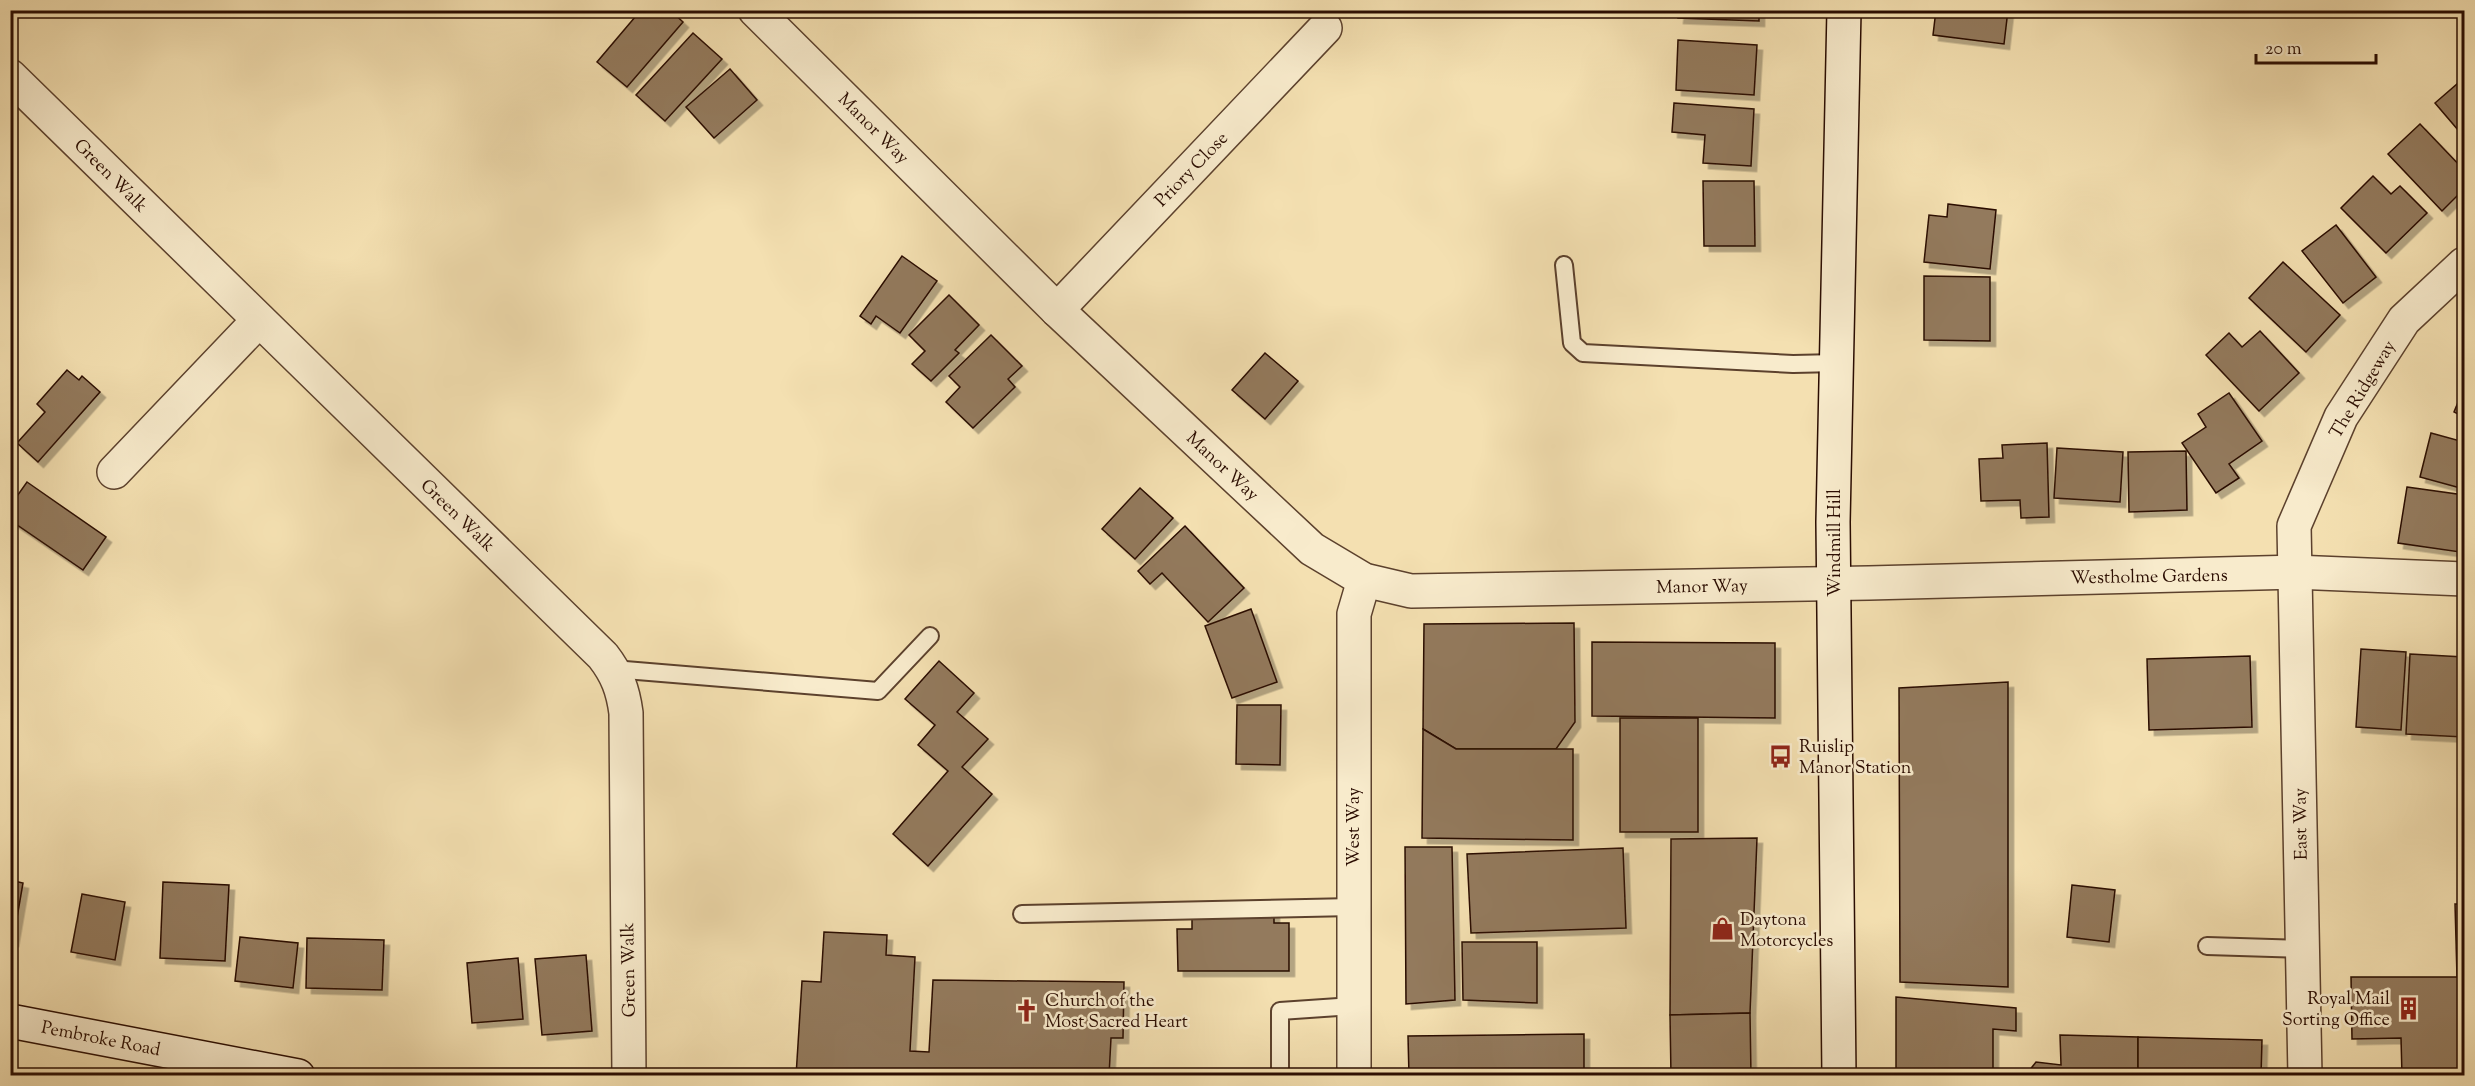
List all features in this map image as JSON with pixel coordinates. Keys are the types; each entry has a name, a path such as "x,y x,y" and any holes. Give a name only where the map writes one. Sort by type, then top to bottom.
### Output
{"street":[{"name":"Manor Way","path":"755,10 1057,310 1312,549 1364,580 1412,591 1833,582"},
{"name":"Windmill Hill","path":"1839,1076 1833,582 1844,10"},
{"name":"Priory Close","path":"1057,310 1325,28"},
{"name":"Green Walk","path":"10,75 603,656 613,669 620,684 626,713 630,1076"},
{"name":"The Ridgeway","path":"2294,572 2294,526 2341,417 2404,320 2464,264"},
{"path":"114,472 259,320"},
{"name":"Westholme Gardens","path":"1833,582 2294,572 2464,579"},
{"name":"East Way","path":"2294,572 2306,1076"},
{"name":"West Way","path":"1354,1076 1354,614 1364,580"},
{"name":"Pembroke Road","path":"10,1021 298,1076"}],"lane":[{"path":"1564,265 1572,343 1583,353 1793,364 1837,363"},
{"path":"613,669 878,691 930,636"},
{"path":"1022,914 1353,907"},
{"path":"2207,946 2303,949"},
{"path":"1280,1076 1280,1011 1353,1006"}],"building":[{"path":"641,10 670,10 683,22 627,87 597,62"},
{"path":"1679,10 1759,10 1759,21 1678,18"},
{"path":"1936,10 2008,10 2004,44 1933,35"},
{"path":"693,33 722,59 665,121 636,95"},
{"path":"1678,40 1757,45 1754,95 1676,90"},
{"path":"730,69 757,100 714,138 686,107"},
{"path":"2464,78 2464,137 2435,103"},
{"path":"1674,103 1754,109 1751,166 1703,163 1705,135 1672,132"},
{"path":"2420,124 2464,170 2464,189 2442,211 2388,154"},
{"path":"2373,176 2391,194 2400,186 2427,213 2386,253 2341,208"},
{"path":"1703,181 1754,181 1755,246 1704,246"},
{"path":"1948,204 1996,210 1990,269 1924,262 1929,215 1947,217"},
{"path":"2336,225 2376,277 2343,303 2302,251"},
{"path":"902,256 937,281 900,333 876,316 871,324 860,316"},
{"path":"2283,262 2340,315 2306,352 2249,298"},
{"path":"1924,276 1990,277 1990,341 1924,340"},
{"path":"949,295 979,325 955,350 959,353 931,381 912,364 925,351 909,335"},
{"path":"2260,331 2299,373 2259,411 2206,355 2229,333 2242,347"},
{"path":"991,335 1022,366 1008,379 1015,387 973,428 946,402 960,387 949,376"},
{"path":"1265,353 1298,381 1265,419 1232,390"},
{"path":"67,370 79,380 82,376 100,392 38,462 17,443 45,412 37,404"},
{"path":"2464,388 2464,417 2454,412"},
{"path":"2229,393 2262,441 2229,464 2239,478 2216,493 2182,443 2206,427 2198,414"},
{"path":"2431,433 2464,442 2464,489 2420,477"},
{"path":"2047,443 2049,517 2021,518 2020,500 1981,501 1979,459 2003,458 2002,445"},
{"path":"2057,448 2123,452 2120,502 2054,498"},
{"path":"2186,451 2187,510 2129,512 2128,452"},
{"path":"27,482 106,537 83,570 10,520 10,506"},
{"path":"2407,487 2464,495 2464,522 2460,552 2398,543"},
{"path":"1140,488 1173,518 1135,559 1102,529"},
{"path":"1185,526 1244,588 1208,622 1162,573 1150,584 1138,571"},
{"path":"1251,609 1277,682 1232,698 1205,626"},
{"path":"1574,623 1575,722 1556,749 1456,749 1423,729 1424,624"},
{"path":"1592,642 1775,643 1775,718 1592,716"},
{"path":"2361,649 2406,652 2401,730 2356,727"},
{"path":"2410,654 2464,657 2464,737 2406,734"},
{"path":"2250,656 2252,727 2149,730 2147,659"},
{"path":"939,661 974,693 957,712 988,739 962,767 992,794 928,866 893,834 948,771 918,745 935,725 905,699"},
{"path":"2008,682 2008,987 1900,982 1899,688"},
{"path":"1237,705 1281,705 1280,765 1236,764"},
{"path":"1620,718 1698,718 1698,832 1620,832"},
{"path":"1423,729 1456,749 1573,749 1573,840 1422,838"},
{"path":"1757,838 1750,1013 1670,1015 1671,839"},
{"path":"1405,847 1452,847 1455,1000 1406,1004"},
{"path":"1623,848 1626,928 1471,933 1467,854"},
{"path":"10,880 23,883 13,941 10,940"},
{"path":"163,882 229,885 225,961 160,958"},
{"path":"2072,885 2115,890 2109,942 2067,937"},
{"path":"82,894 125,902 115,960 71,952"},
{"name":"Royal Mail Sorting Office","path":"2455,904 2464,904 2464,1076 2402,1076 2401,1038 2352,1039 2351,977 2457,977"},
{"path":"1192,911 1274,911 1274,923 1289,923 1289,971 1178,971 1177,929 1192,929"},
{"name":"Church of the Most Sacred Heart","path":"824,932 887,935 886,955 915,957 910,1051 929,1052 933,980 1124,982 1123,1038 1111,1038 1109,1076 796,1076 802,981 821,982"},
{"path":"240,937 298,943 293,988 235,981"},
{"path":"307,938 384,940 382,990 306,988"},
{"path":"1462,942 1537,942 1537,1003 1463,1000"},
{"path":"586,955 592,1031 542,1035 535,959"},
{"path":"518,958 523,1019 472,1023 467,963"},
{"path":"1896,997 2016,1008 2016,1031 1993,1029 1993,1076 1896,1076"},
{"path":"1750,1013 1751,1076 1671,1076 1670,1015"},
{"path":"1584,1034 1584,1076 1409,1076 1408,1036"},
{"path":"2060,1035 2138,1037 2138,1076 2025,1076 2036,1062 2061,1065"},
{"path":"2138,1037 2262,1040 2261,1076 2138,1076"}],"place":[{"name":"Ruislip Manor Station","path":"1781,756"},
{"name":"Daytona Motorcycles","path":"1722,929"},
{"name":"Royal Mail Sorting Office","path":"2408,1008"},
{"name":"Church of the Most Sacred Heart","path":"1027,1010"}]}
